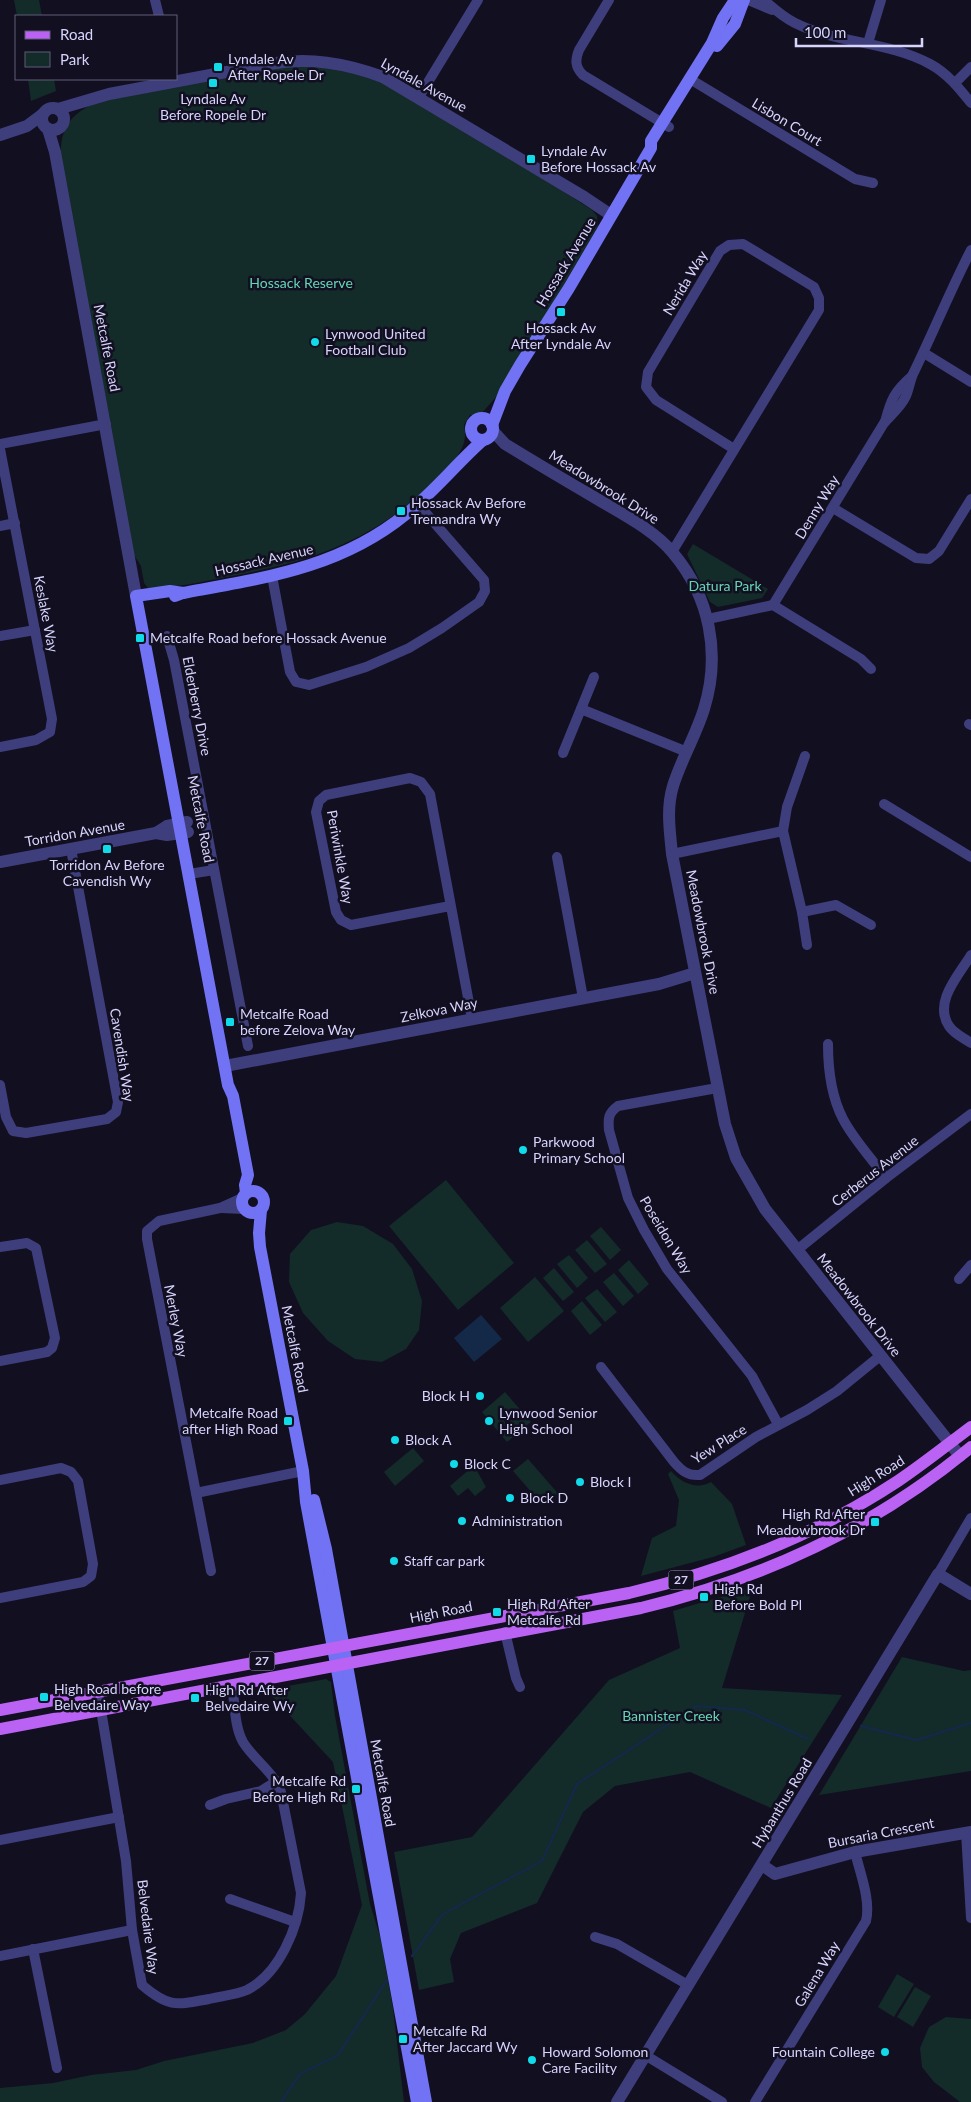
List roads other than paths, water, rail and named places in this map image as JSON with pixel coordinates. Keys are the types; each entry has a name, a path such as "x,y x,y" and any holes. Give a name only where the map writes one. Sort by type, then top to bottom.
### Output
{"main road":[{"name":"Hossack Avenue","path":"693,81 723,18 735,0"},
{"name":"Hossack Avenue","path":"140,600 170,591 182,593 272,576 314,565 354,548 386,529 418,504 451,472 485,431 505,391 569,288 651,148 651,141 666,125 723,36 735,24 746,0"},
{"name":"Metcalfe Road","path":"140,600 229,1065 228,1085 233,1096 248,1175 247,1201 258,1233 303,1471 306,1502 338,1647 426,2102"},
{"name":"Metcalfe Road","path":"247,1201 264,1200 258,1233"},
{"path":"247,1201 253,1214 261,1210"},
{"name":"High Road","path":"0,1710 629,1593 673,1583 716,1570 795,1538 840,1515 897,1482 971,1427"},
{"name":"27","path":"0,1729 505,1632 641,1608 700,1592 742,1579 801,1555 850,1530 908,1495 971,1447"},
{"name":"Metcalfe Road","path":"341,1663 417,2102"}],"street":[{"path":"155,0 158,15"},
{"path":"419,97 478,0"},
{"path":"609,0 579,50 576,58 577,70 582,75 666,125"},
{"path":"746,0 777,12 795,23 820,32 909,54 931,64 955,83 971,103"},
{"path":"764,0 777,12"},
{"path":"868,43 881,0"},
{"name":"Lyndale Avenue","path":"178,79 287,60 326,61 361,69 382,77 419,97 611,215"},
{"path":"955,83 971,67"},
{"name":"Lyndale Avenue","path":"52,124 64,116 58,109 109,94 172,80"},
{"name":"Lisbon Court","path":"693,81 855,179 873,183"},
{"name":"Lyndale Avenue","path":"52,124 83,102"},
{"path":"0,135 26,126 52,124"},
{"name":"Metcalfe Road","path":"52,124 55,152 140,600"},
{"name":"Nerida Way","path":"672,552 819,310 819,298 814,287 743,244 730,245 720,251 648,372 646,387 656,400 734,449"},
{"name":"Denny Way","path":"773,605 884,423 901,406 907,395 912,376 924,353 946,300 971,252"},
{"path":"924,353 971,382"},
{"path":"0,444 106,424"},
{"name":"Meadowbrook Drive","path":"485,431 632,520 672,552 699,593 708,619 713,665 709,692 702,716 673,787 669,806 669,826 672,854 725,1124 736,1158 765,1209 960,1456"},
{"name":"Keslake Way","path":"0,450 52,719 50,732 36,740 0,747"},
{"path":"833,508 916,558 929,559 939,551 971,499"},
{"path":"272,576 290,672 296,682 309,685 366,667 409,648 479,602 485,591 484,580 418,504"},
{"path":"0,526 15,523"},
{"path":"708,619 773,605 861,659 871,669"},
{"path":"0,636 35,630"},
{"name":"Elderberry Drive","path":"167,636 174,660 248,1046"},
{"path":"563,753 594,677"},
{"path":"580,709 686,752"},
{"path":"805,756 787,807 783,831 802,912 806,945"},
{"name":"Periwinkle Way","path":"450,906 352,925 341,920 336,912 316,812 319,801 326,795 410,778 422,782 430,794 472,1019"},
{"path":"884,804 971,857"},
{"name":"Torridon Avenue","path":"0,862 156,833 167,826 184,828"},
{"path":"672,854 783,831"},
{"name":"Cavendish Way","path":"0,1085 6,1117 13,1131 26,1133 107,1119 116,1112 118,1102 71,849"},
{"path":"557,857 583,998"},
{"path":"192,873 214,870"},
{"path":"802,912 836,905 871,926"},
{"path":"971,954 946,996 943,1007 949,1027 971,1043"},
{"name":"Zelkova Way","path":"229,1065 659,984 676,985 696,977"},
{"path":"828,1044 828,1065 843,1120 886,1178"},
{"name":"Poseidon Way","path":"717,1088 618,1106 611,1111 608,1120 609,1130 628,1198 644,1230 667,1269 752,1376 778,1424"},
{"name":"Cerberus Avenue","path":"797,1250 886,1178 970,1117"},
{"name":"Merley Way","path":"211,1571 147,1240 147,1231 159,1221 247,1201"},
{"path":"0,1247 27,1243 36,1248 55,1338 52,1348 47,1352 0,1362"},
{"path":"959,1279 971,1265"},
{"name":"Yew Place","path":"600,1367 674,1462 684,1473 693,1476 700,1475 730,1453 837,1391 880,1356"},
{"path":"0,1480 61,1468 71,1472 78,1481 93,1564 91,1576 82,1582 0,1598"},
{"path":"196,1493 303,1471"},
{"name":"Hybanthus Road","path":"617,2102 971,1518"},
{"path":"938,1574 971,1594"},
{"path":"505,1632 520,1687"},
{"name":"Belvedaire Way","path":"98,1692 120,1817 132,1930 142,1985 157,1998 179,2005 239,1992 254,1985 276,1964 285,1951 300,1906 301,1893 282,1792 277,1781 240,1736 232,1685"},
{"path":"210,1805 226,1799 261,1791 277,1781"},
{"path":"0,1840 120,1817"},
{"path":"968,1832 971,1918"},
{"name":"Bursaria Crescent","path":"765,1859 775,1874 797,1866 855,1852 968,1832"},
{"name":"Galena Way","path":"755,2102 866,1921 868,1914 867,1902 855,1852"},
{"path":"230,1899 295,1922"},
{"path":"0,1956 132,1930"},
{"path":"595,1937 618,1944 688,1985"},
{"path":"33,1949 57,2068"},
{"path":"645,2055 722,2102"}],"water":[{"path":"481,1315 502,1339 474,1362 454,1338"}],"waterway":[{"name":"Bannister Creek","path":"412,1956 443,1914 542,1861 577,1784 696,1706 745,1710 808,1739"},
{"name":"Bannister Creek","path":"861,1726 917,1740 971,1723"},
{"name":"Bannister Creek","path":"281,2102 300,2074 338,2055 387,1980"}],"place":[{"name":"Lyndale Av After Ropele Dr","path":"218,67"},
{"name":"Lyndale Av Before Ropele Dr","path":"213,83"},
{"name":"Lyndale Av Before Hossack Av","path":"531,159"},
{"name":"Hossack Av After Lyndale Av","path":"561,312"},
{"name":"Lynwood United Football Club","path":"315,342"},
{"name":"Hossack Av Before Tremandra Wy","path":"401,511"},
{"name":"Metcalfe Road before Hossack Avenue","path":"140,638"},
{"name":"Torridon Av Before Cavendish Wy","path":"107,849"},
{"name":"Metcalfe Road before Zelova Way","path":"230,1022"},
{"name":"Parkwood Primary School","path":"523,1150"},
{"name":"Block H","path":"480,1396"},
{"name":"Metcalfe Road after High Road","path":"288,1421"},
{"name":"Lynwood Senior High School","path":"489,1421"},
{"name":"Block A","path":"395,1440"},
{"name":"Block C","path":"454,1464"},
{"name":"Block I","path":"580,1482"},
{"name":"Block D","path":"510,1498"},
{"name":"Administration","path":"462,1521"},
{"name":"High Rd After Meadowbrook Dr","path":"875,1522"},
{"name":"Staff car park","path":"394,1561"},
{"name":"High Rd Before Bold Pl","path":"704,1597"},
{"name":"High Rd After Metcalfe Rd","path":"497,1612"},
{"name":"High Road before Belvedaire Way","path":"44,1697"},
{"name":"High Rd After Belvedaire Wy","path":"195,1698"},
{"name":"Metcalfe Rd Before High Rd","path":"356,1789"},
{"name":"Metcalfe Rd After Jaccard Wy","path":"403,2039"},
{"name":"Fountain College","path":"885,2052"},
{"name":"Howard Solomon Care Facility","path":"532,2060"}],"park label":[{"name":"Hossack Reserve","path":"301,283"},
{"name":"Datura Park","path":"725,586"}]}
